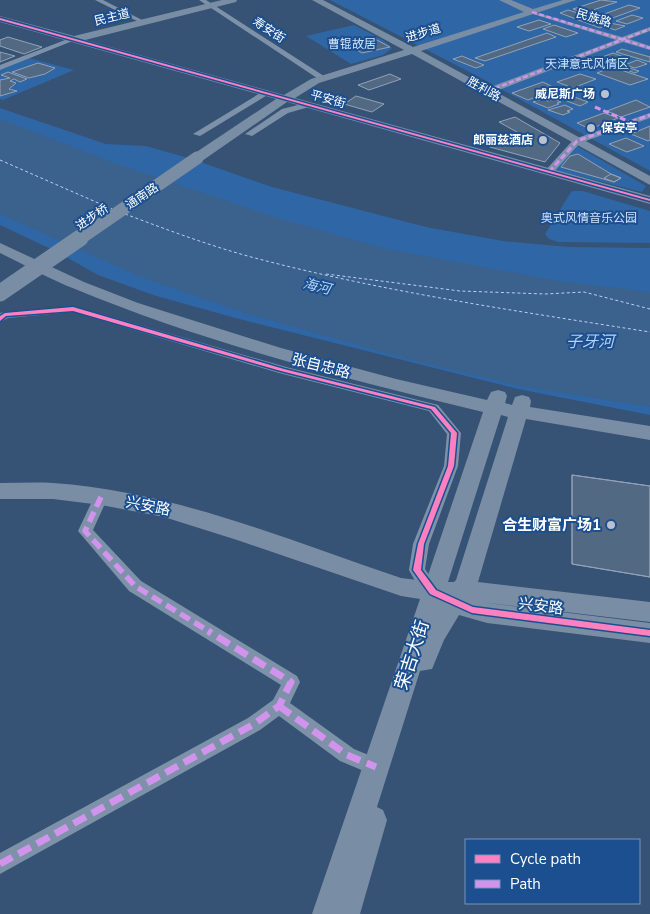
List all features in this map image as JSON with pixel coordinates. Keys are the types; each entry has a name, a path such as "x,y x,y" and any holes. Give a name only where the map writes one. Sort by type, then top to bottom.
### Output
{"street":[{"path":"98,0 143,22"},
{"name":"民主道","path":"0,68 73,39 143,22 206,3 233,0"},
{"name":"胜利路","path":"316,0 412,50 650,181"},
{"name":"民族路","path":"503,0 532,12 650,48"},
{"name":"进步道","path":"284,99 323,78 572,0"},
{"name":"寿安街","path":"206,3 323,78"},
{"name":"平安街","path":"0,19 650,200"},
{"path":"488,92 650,29"},
{"path":"197,134 267,94"},
{"name":"通南路","path":"0,293 268,99 267,94"},
{"name":"通南路","path":"191,156 284,99"},
{"path":"249,134 285,111 306,105"},
{"path":"548,172 577,141 650,115"},
{"name":"进步桥","path":"0,278 191,156"},
{"name":"张自忠路","path":"0,236 91,279 150,301 292,345 496,402"},
{"name":"张自忠路","path":"0,247 78,285 191,326 284,355 396,385 496,402 650,433"},
{"name":"张自忠路","path":"2,317 73,308 283,370 433,408 454,433 451,466 421,544 417,570 449,596"},
{"name":"荣吉大街","path":"344,914 419,670 449,596 496,402"},
{"name":"张自忠路","path":"520,407 650,421"},
{"name":"荣吉大街","path":"328,914 376,766 449,596 466,583 520,407"},
{"name":"兴安路","path":"0,491 52,492 144,504 187,515 383,582 449,596 487,613 650,633"},
{"path":"0,864 254,724 279,706 291,682 135,586 86,531 101,497"},
{"name":"兴安路","path":"449,596 490,592 650,612"},
{"path":"279,706 347,755 376,766"}],"green space":[{"name":"天津意式风情区","path":"330,0 650,0 650,171 481,78"},
{"name":"曹锟故居","path":"354,25 383,40 392,48 383,55 351,64 306,36"},
{"path":"29,58 74,70 3,100 0,99 0,70"},
{"name":"子牙河","path":"0,108 106,144 146,146 192,159 272,187 426,227 503,241 569,247 650,248 650,415 518,389 239,319 153,295 98,275 57,252 0,225"},
{"path":"577,146 646,186 642,192 555,170"},
{"name":"奥式风情音乐公园","path":"573,191 583,191 650,211 650,243 558,242 549,239 545,234"}],"water":[{"name":"子牙河","path":"0,119 117,164 284,220 386,249 559,281 650,292 650,407 525,387 408,359 245,313 141,277 0,214"}],"building":[{"path":"601,0 617,2 584,13 573,9"},
{"path":"629,5 640,8 607,20 596,17"},
{"path":"568,10 625,26 615,30 604,26 600,28 560,13"},
{"path":"632,15 643,18 627,24 616,21"},
{"path":"539,20 551,24 529,31 517,27"},
{"path":"554,25 578,33 566,37 543,29"},
{"path":"547,33 556,37 485,61 475,58"},
{"path":"8,37 42,47 24,54 0,46 0,40"},
{"path":"375,39 390,47 362,53 347,44"},
{"path":"622,49 650,57 650,62 616,52"},
{"path":"0,52 15,56 0,62"},
{"path":"613,53 624,57 592,69 581,65"},
{"path":"462,56 484,65 476,68 453,59"},
{"path":"637,60 647,64 635,68 625,65"},
{"path":"38,63 55,68 45,74 29,78 12,72"},
{"path":"616,64 639,71 635,73 613,65"},
{"path":"612,67 648,79 630,85 597,73"},
{"path":"8,72 27,79 20,82 14,79 10,81 16,83 9,89 17,91 0,96 0,80 10,78 1,75"},
{"path":"390,74 401,79 369,90 358,85"},
{"path":"580,74 596,79 573,88 557,82"},
{"path":"543,82 551,86 547,87 554,90 528,100 512,93"},
{"path":"563,90 571,94 569,95 588,102 580,106 551,95"},
{"path":"356,96 384,104 372,112 344,104"},
{"path":"542,99 548,101 554,99 561,102 548,108 533,102"},
{"path":"636,100 650,107 621,117 607,111"},
{"path":"565,105 573,109 563,115 548,110"},
{"path":"604,113 618,118 590,129 577,123"},
{"name":"郎丽兹酒店","path":"515,117 560,143 545,162 490,147 499,139 526,146 531,140 499,122"},
{"path":"650,126 650,140 648,141 631,134"},
{"path":"626,138 644,146 627,152 609,144"},
{"path":"578,154 621,178 614,182 561,167 570,156"},
{"path":"611,174 621,178 614,182 604,178"},
{"name":"合生财富广场1","path":"572,475 650,486 650,577 572,564"},
{"name":"合生财富广场1","path":"572,475 650,486 650,577 572,564"}],"ferry route":[{"path":"0,160 112,209"},
{"path":"125,214 189,238 255,258 352,281 451,300 650,332"},
{"path":"326,274 460,291 545,294 584,292 650,309"}],"marked path":[{"path":"532,12 650,48"},
{"path":"488,91 650,29"},
{"path":"595,107 630,122"},
{"path":"549,172 577,141 650,115"},
{"path":"0,864 254,724 279,706 291,682 135,586 85,531 101,497"},
{"path":"279,706 347,755 376,767"}],"cycle path":[{"path":"0,19 650,200"},
{"path":"0,319 5,315 73,309 283,370 433,408 454,433 451,466 421,544 417,570 433,592 472,610 650,633"}],"place":[{"name":"威尼斯广场","path":"605,94"},
{"name":"保安亭","path":"591,128"},
{"name":"郎丽兹酒店","path":"543,140"},
{"name":"合生财富广场1","path":"611,525"}],"water label":[{"name":"海河","path":"317,286"}]}
